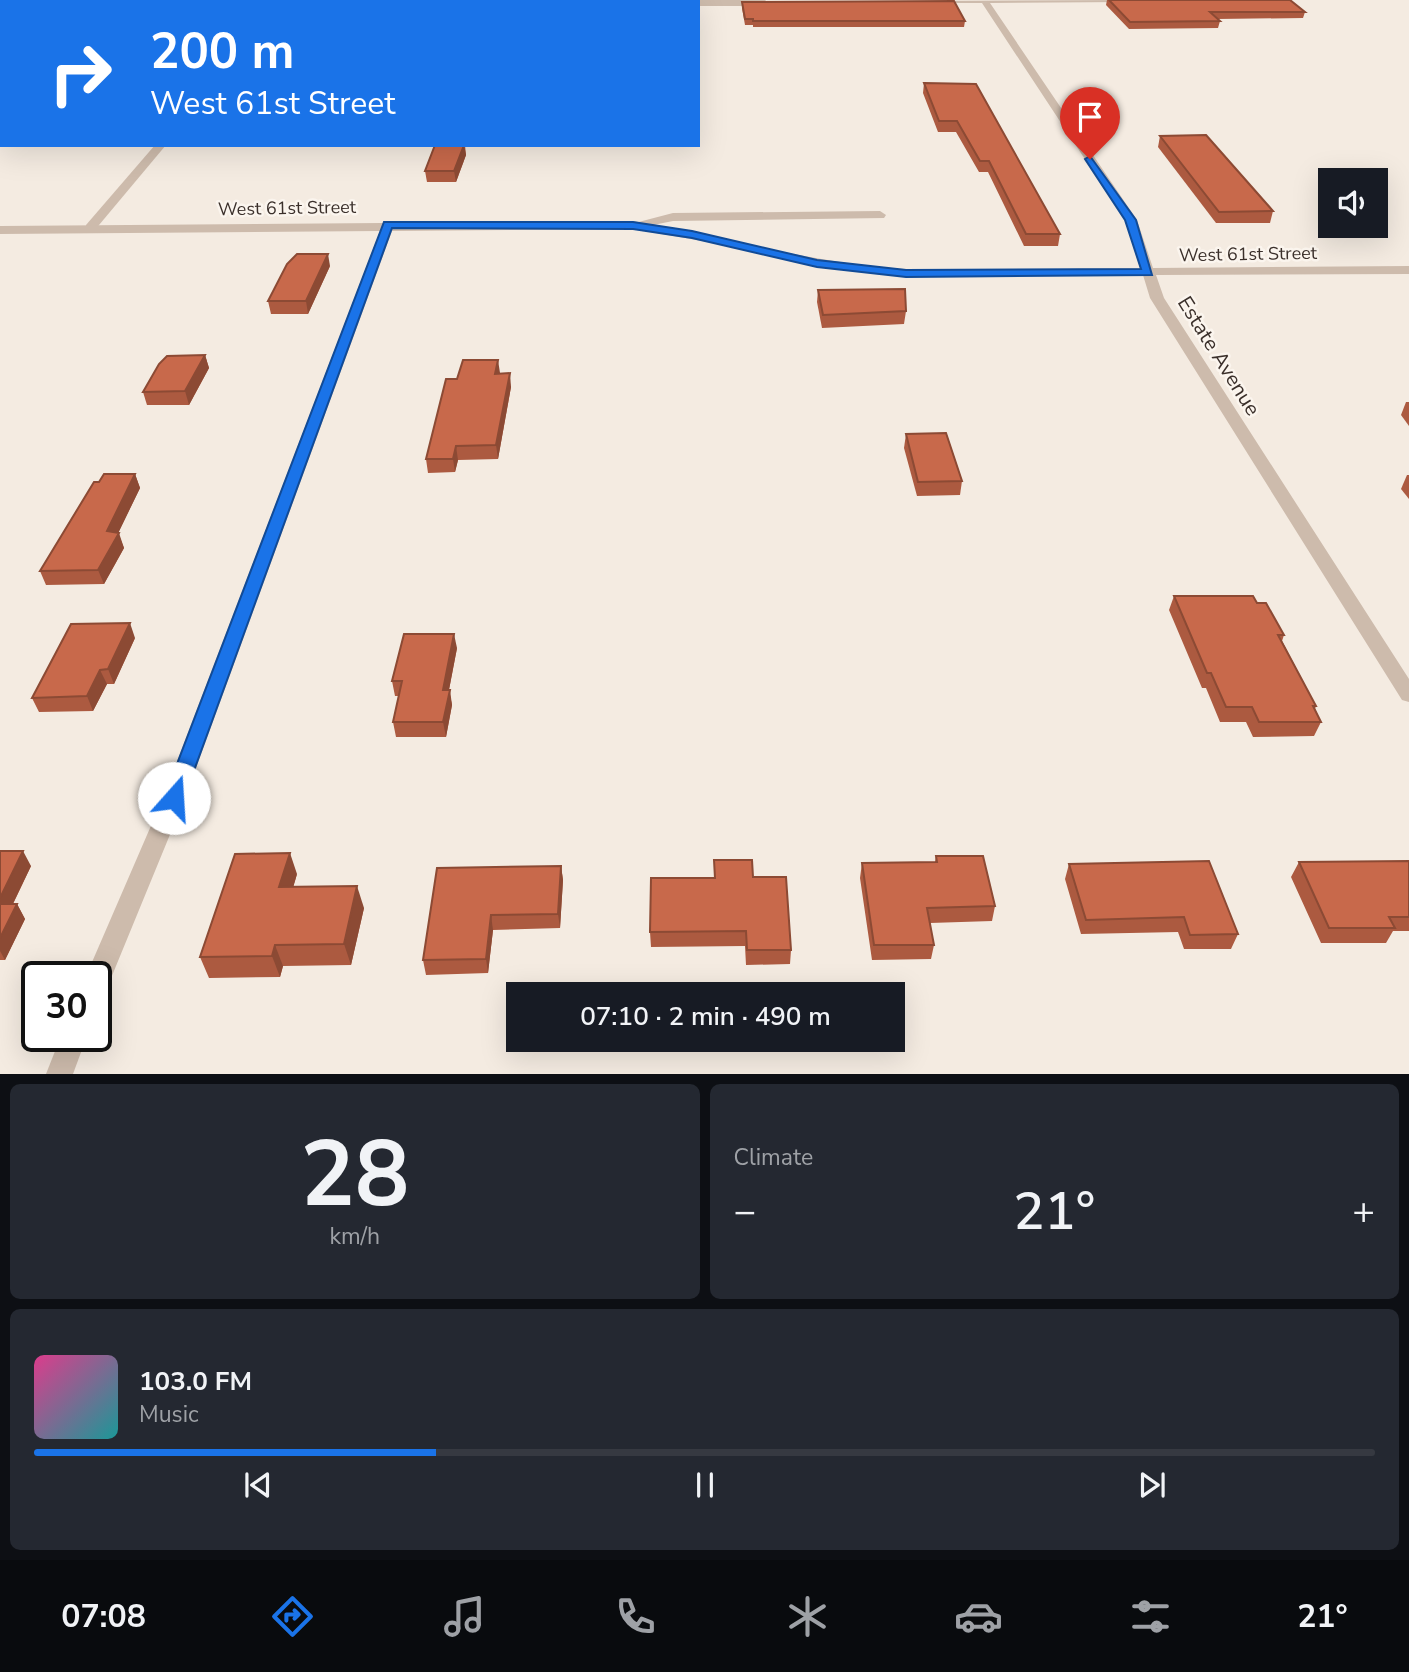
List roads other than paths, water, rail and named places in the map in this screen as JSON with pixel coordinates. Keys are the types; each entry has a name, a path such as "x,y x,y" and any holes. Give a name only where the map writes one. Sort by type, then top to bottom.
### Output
{"street":[{"path":"926,2 1125,0"},
{"name":"Estate Avenue","path":"984,1 1131,220 1157,298 1409,695"},
{"path":"700,3 778,3"},
{"path":"90,228 158,147"},
{"path":"633,225 673,217 880,215"},
{"path":"106,961 174,798 388,225"},
{"name":"West 61st Street","path":"0,229 633,225 700,236 794,259 875,271 959,275 1409,270"},
{"path":"59,1073 68,1052"}]}
